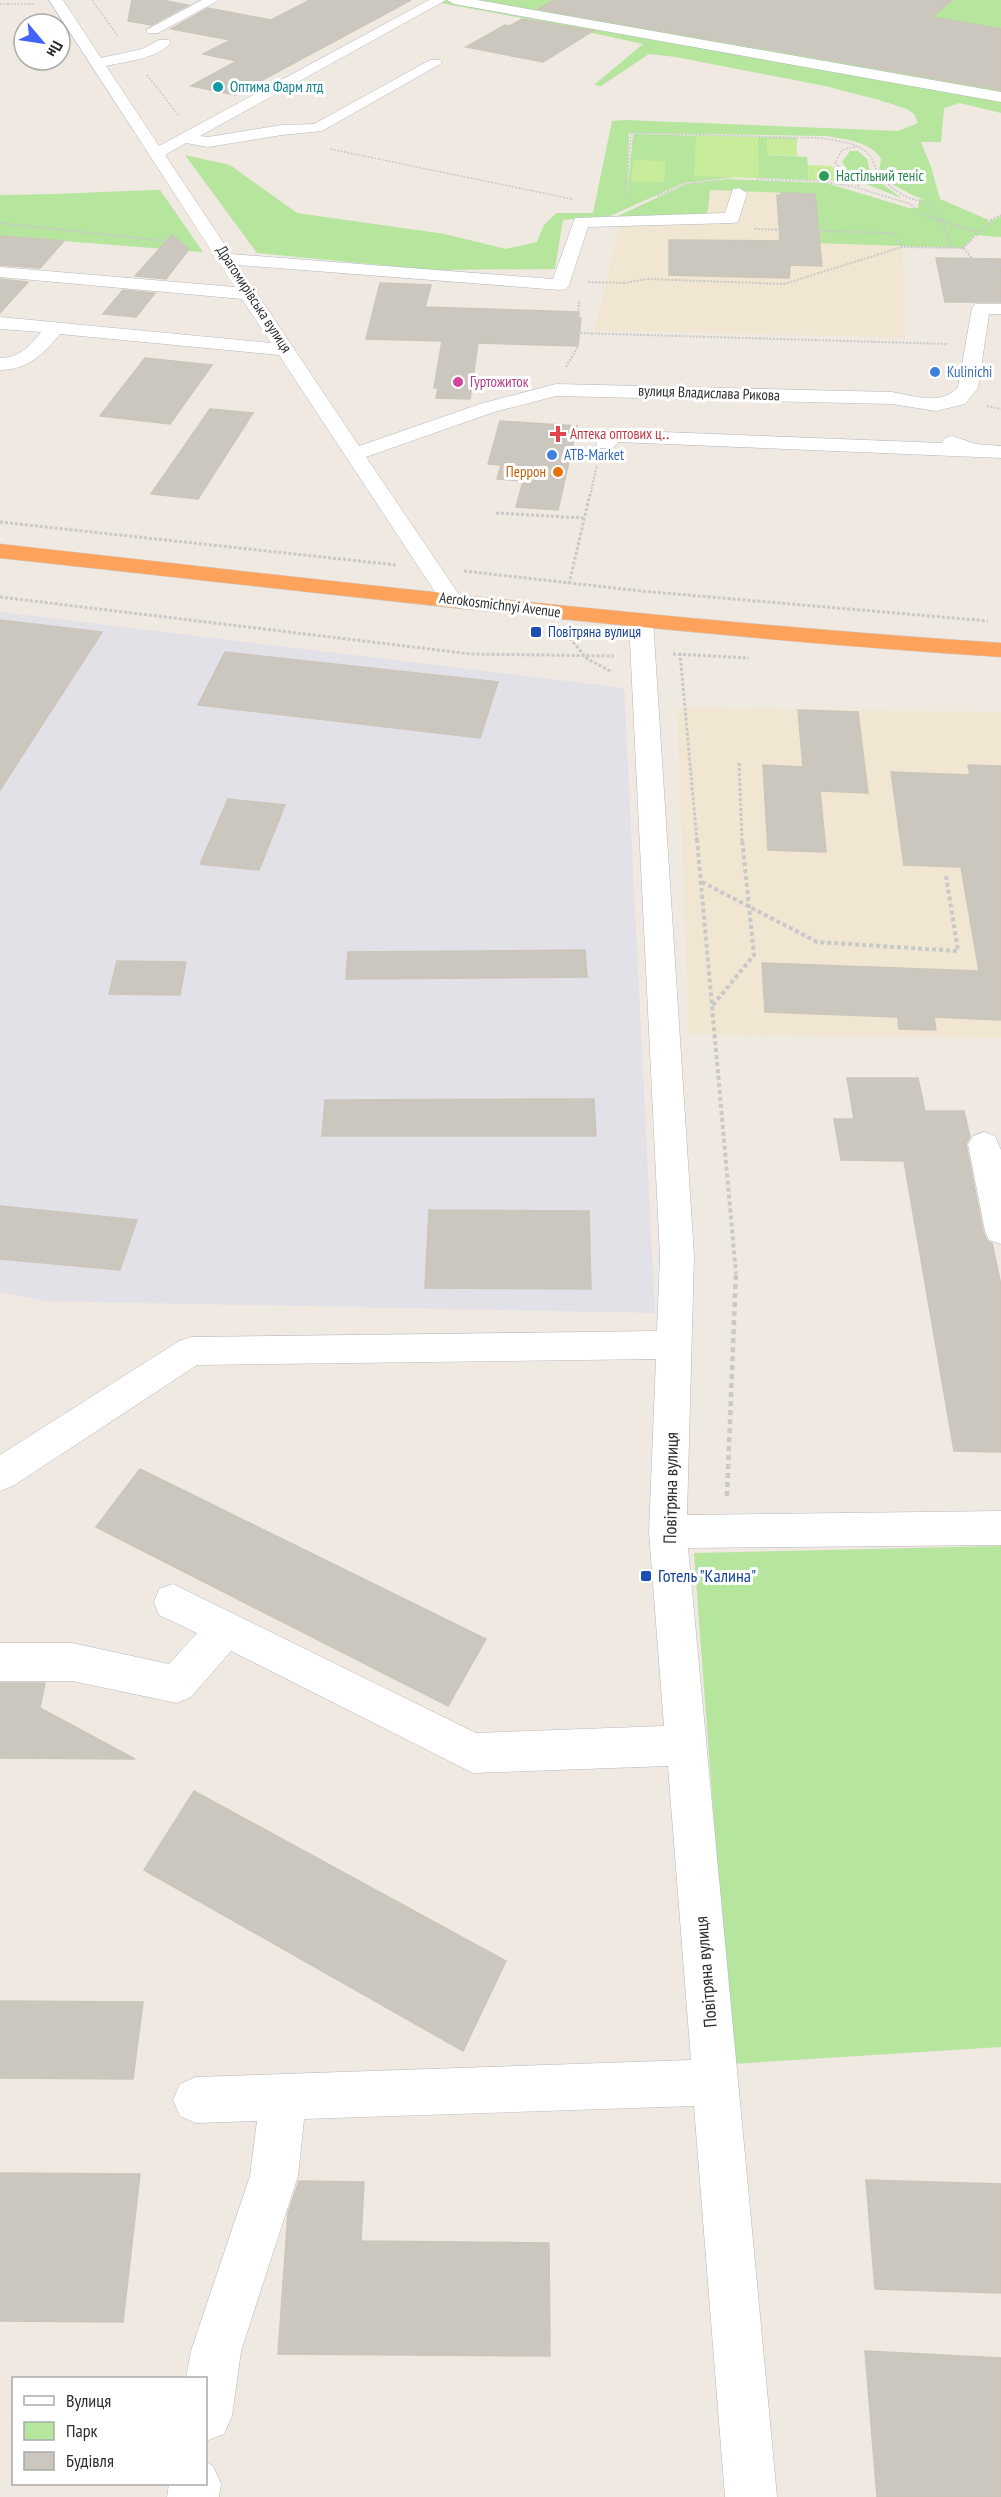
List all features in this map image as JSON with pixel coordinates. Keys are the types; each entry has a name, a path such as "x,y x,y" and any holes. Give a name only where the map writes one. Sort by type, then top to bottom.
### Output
{"highway":[{"name":"Aerokosmichnyi Avenue","path":"0,551 451,599 643,655 849,640 1001,650"}],"street":[{"path":"153,30 212,0"},
{"path":"157,153 439,0"},
{"path":"454,0 1001,97"},
{"name":"Драгомирівська вулиця","path":"58,2 287,350 353,455 451,599"},
{"path":"98,63 147,52 164,44"},
{"path":"183,139 208,142 282,130 317,128 435,63"},
{"path":"227,259 560,285 581,222 732,218 745,186"},
{"path":"0,272 250,294"},
{"name":"вулиця Владислава Рикова","path":"353,455 488,408 556,390 892,398 938,413 957,400 968,388 980,329 981,308 1001,309"},
{"path":"0,323 287,350"},
{"path":"0,364 9,365 27,358 55,328"},
{"path":"606,444 612,436 1001,452"},
{"name":"Повітряна вулиця","path":"643,655 677,1256 668,1532 751,2497"},
{"path":"984,1144 1001,1231"},
{"path":"0,1475 190,1351 674,1345"},
{"path":"668,1532 1001,1528"},
{"path":"173,1602 473,1753 687,1745"},
{"path":"0,1662 72,1662 177,1684 226,1629"},
{"path":"196,2100 715,2082"},
{"path":"207,2410 216,2351 274,2176 283,2097"}],"path":[{"path":"0,4 58,2"},
{"path":"626,210 631,133 822,138 859,148 871,156 878,176 906,197 923,200 938,210 951,248"},
{"path":"859,148 846,147 841,150 836,156 835,163 855,184 868,191"},
{"path":"606,221 685,184 728,178"},
{"path":"745,186 818,181 868,191 911,204 919,214 978,232"},
{"path":"911,204 912,198"},
{"path":"963,248 988,221 1001,215"},
{"path":"0,223 122,235 161,242 199,244 214,239"},
{"path":"561,281 625,284 647,279 784,284 902,247"},
{"path":"977,264 1001,265"},
{"path":"556,390 577,348 579,282"},
{"path":"577,333 975,345"},
{"path":"496,513 583,518"},
{"path":"0,522 401,565"},
{"path":"569,584 580,540"},
{"path":"457,571 569,584 990,621"},
{"path":"0,597 471,654 586,658 680,653 736,1264 725,1531"},
{"path":"565,631 586,658"},
{"path":"586,658 643,655"},
{"path":"712,1006 754,956 748,906 739,763"},
{"path":"701,882 817,942 958,951 946,876"}],"shaded area":[{"path":"709,190 815,194 815,243 902,247 905,338 595,330 621,219"},
{"path":"0,612 624,688 655,1313 44,1301 0,1292"},
{"path":"677,708 1001,712 1001,1038 689,1034"}],"green space":[{"path":"439,0 1001,0 1001,113 960,103 944,108 941,142 921,142 940,199 989,220 987,223 1001,216 1001,237 975,235 963,248 814,243 815,194 710,190 708,210 705,215 609,220 687,184 727,179 826,183 909,208 918,208 919,199 924,200 883,176 879,171 881,159 871,148 848,140 825,136 629,133 627,195 633,134 797,138 797,140 767,139 767,155 807,157 809,180 737,177 684,183 610,216 563,220 555,269 431,270 257,253 185,155 230,165 297,213 445,234 506,249 537,242 544,225 556,213 593,213 612,121 898,131 918,123 914,114 907,109 879,100 825,86 676,57 649,54 601,86 594,85 643,44 435,2"},
{"path":"696,135 758,137 759,178 694,176"},
{"path":"767,139 797,140 797,156 767,155"},
{"path":"850,151 858,151 867,159 871,175 901,198 854,179 842,162"},
{"path":"633,160 666,161 664,182 631,181"},
{"name":"Настільний теніс","path":"808,165 832,166 846,181 809,180"},
{"path":"160,190 203,252 0,236 0,195"},
{"path":"1001,1546 1001,2047 732,2064 694,1553"}],"building":[{"path":"132,0 161,0 188,5 151,25 128,21"},
{"path":"310,0 411,0 235,95 191,86 237,61 203,54 231,40 171,29 208,8 271,20"},
{"path":"554,0 952,0 932,17 1001,29 1001,90 539,9"},
{"path":"522,19 593,31 543,62 466,47 505,25 510,26"},
{"path":"781,193 815,194 822,266 790,265 789,278 669,275 669,240 780,241 777,195"},
{"path":"172,235 189,249 166,279 135,276"},
{"path":"0,236 64,241 40,268 0,265"},
{"path":"936,258 1001,259 1001,302 945,302"},
{"path":"0,279 28,282 0,313"},
{"path":"380,283 431,285 425,307 579,312 578,318 581,318 578,346 478,343 470,399 436,398 438,388 434,388 442,341 366,339"},
{"path":"123,290 155,293 136,317 103,314"},
{"path":"145,358 212,365 170,424 100,416"},
{"path":"210,409 253,413 198,499 151,494"},
{"path":"500,421 577,426 558,510 516,507 523,481 497,479 501,465 488,464"},
{"path":"0,620 102,632 0,790"},
{"path":"225,652 498,682 480,738 198,705"},
{"path":"798,710 858,712 868,793 820,791 826,852 768,850 763,765 803,767"},
{"path":"968,765 1001,766 1001,1020 934,1017 936,1030 899,1029 898,1017 765,1012 762,963 979,971 961,867 904,865 891,772 970,775"},
{"path":"228,799 285,805 259,870 200,864"},
{"path":"585,950 587,977 346,979 348,952"},
{"path":"117,961 186,962 180,995 109,994"},
{"path":"847,1078 918,1078 925,1111 964,1111 970,1137 966,1144 983,1231 987,1241 992,1243 1001,1285 1001,1452 954,1451 904,1161 841,1160 834,1119 854,1119"},
{"path":"594,1099 596,1136 322,1136 325,1100"},
{"path":"0,1206 137,1220 120,1270 0,1259"},
{"path":"429,1210 589,1211 591,1289 425,1288"},
{"path":"140,1469 486,1639 448,1706 96,1527"},
{"path":"0,1683 45,1683 40,1708 135,1759 0,1758"},
{"path":"194,1791 506,1961 463,2051 144,1870"},
{"path":"0,2001 143,2002 133,2079 0,2078"},
{"path":"0,2173 140,2174 123,2322 0,2321"},
{"path":"866,2180 1001,2184 1001,2293 875,2289"},
{"path":"299,2181 364,2182 361,2241 549,2243 550,2356 278,2354 288,2213"},
{"path":"865,2351 1001,2358 1001,2497 877,2497"}],"place":[{"name":"Оптима Фарм лтд","path":"218,87"},
{"name":"Настільний теніс","path":"824,176"},
{"name":"Kulinichi","path":"935,372"},
{"name":"Гуртожиток","path":"458,382"},
{"name":"Аптека оптових ц‥","path":"558,434"},
{"name":"ATB-Market","path":"552,455"},
{"name":"Перрон","path":"558,472"},
{"name":"Повітряна вулиця","path":"536,632"},
{"name":"Готель \"Калина\"","path":"646,1576"}]}
